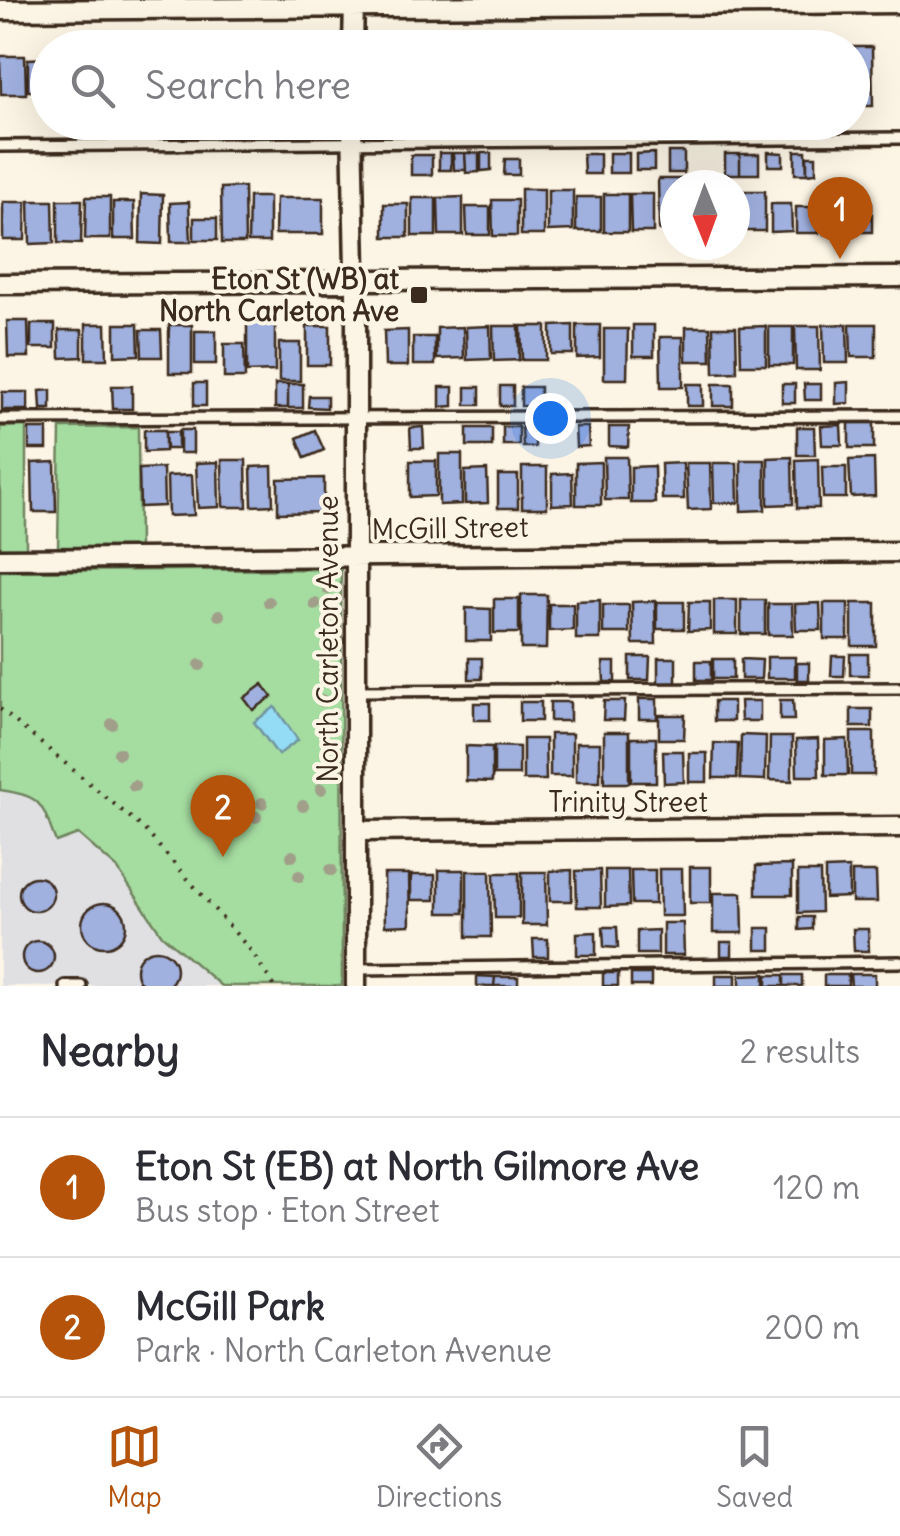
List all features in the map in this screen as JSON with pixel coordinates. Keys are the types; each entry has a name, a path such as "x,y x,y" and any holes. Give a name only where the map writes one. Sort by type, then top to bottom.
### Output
{"street":[{"path":"353,30 354,3"},
{"path":"0,10 354,3 900,3"},
{"name":"North Carleton Avenue","path":"352,140 356,281 356,977"},
{"path":"0,284 900,277"},
{"name":"McGill Street","path":"0,559 900,552"},
{"name":"Trinity Street","path":"356,831 900,828"}],"lane":[{"path":"870,138 900,138"},
{"path":"0,146 717,140"},
{"path":"0,419 900,416"},
{"path":"356,690 900,688"},
{"path":"356,977 900,962"},
{"path":"65,986 80,986"}],"path":[{"path":"0,709 143,828 252,952 274,986"}],"shaded area":[{"path":"0,767 207,946 238,986 0,986"}],"green space":[{"path":"26,426 26,548 0,548 0,427"},
{"path":"138,427 139,547 58,547 60,428"},
{"path":"341,569 342,986 221,986 162,935 117,868 78,834 56,842 39,804 25,795 0,790 0,571"}],"water":[{"path":"275,707 298,740 278,755 254,722"}],"building":[{"path":"870,47 872,47 870,106"},
{"path":"0,56 25,56 26,94 1,94"},
{"path":"30,59 30,91 28,91"},
{"path":"795,151 806,151 807,174 795,174"},
{"path":"668,152 684,152 684,170 668,170"},
{"path":"768,152 783,153 783,166 768,166"},
{"path":"439,153 451,153 451,170 439,170"},
{"path":"453,153 465,153 466,170 454,170"},
{"path":"465,153 479,153 479,172 466,173"},
{"path":"481,153 491,153 491,170 481,171"},
{"path":"609,153 629,153 629,173 609,173"},
{"path":"654,153 654,170 636,170 636,154"},
{"path":"583,154 600,154 600,174 584,174"},
{"path":"725,154 740,154 740,170 725,170"},
{"path":"740,154 759,154 759,174 740,170"},
{"path":"411,155 432,155 432,175 411,175"},
{"path":"807,156 816,156 816,173 807,174"},
{"path":"505,159 519,159 519,175 504,175"},
{"path":"658,179 660,179 660,230"},
{"path":"847,182 848,234 824,234 823,183"},
{"path":"244,187 245,243 222,243 221,188"},
{"path":"521,189 544,189 544,235 521,235"},
{"path":"548,190 573,190 573,230 548,231"},
{"path":"750,191 765,191 765,231 750,231"},
{"path":"141,194 163,195 162,244 140,243"},
{"path":"604,194 628,194 628,232 604,232"},
{"path":"630,194 653,194 653,232 631,232"},
{"path":"86,197 110,197 110,239 85,239"},
{"path":"249,197 269,197 269,242 248,242"},
{"path":"463,197 463,235 439,235 438,198"},
{"path":"576,197 601,197 601,231 576,231"},
{"path":"276,198 323,198 323,234 275,234"},
{"path":"412,198 436,198 436,236 412,236"},
{"path":"58,200 82,200 81,244 58,243"},
{"path":"492,200 517,200 517,236 493,236"},
{"path":"29,201 53,201 54,243 30,244"},
{"path":"3,202 26,202 25,240 3,240"},
{"path":"113,202 134,202 135,239 113,239"},
{"path":"189,202 191,242 171,242 170,203"},
{"path":"851,203 872,203 872,232 852,232"},
{"path":"384,204 408,204 408,237 384,237"},
{"path":"771,204 791,204 792,231 771,232"},
{"path":"466,207 490,207 490,235 467,235"},
{"path":"796,207 819,207 819,233 796,233"},
{"path":"194,218 217,218 217,240 194,240"},
{"path":"7,321 28,321 29,357 8,357"},
{"path":"247,322 275,322 275,371 247,372"},
{"path":"31,324 55,324 55,348 31,348"},
{"path":"86,324 106,324 107,359 86,359"},
{"path":"115,324 138,324 139,355 115,356"},
{"path":"847,324 848,363 824,363 823,325"},
{"path":"850,324 876,324 876,357 851,357"},
{"path":"169,325 192,325 192,373 169,373"},
{"path":"573,325 573,354 551,354 551,326"},
{"path":"577,325 600,325 600,357 577,358"},
{"path":"633,325 654,325 654,356 633,356"},
{"path":"307,326 330,326 330,365 307,365"},
{"path":"490,326 491,359 467,360 466,327"},
{"path":"493,326 519,326 519,360 494,361"},
{"path":"521,326 546,326 546,360 522,360"},
{"path":"766,326 766,365 741,365 740,327"},
{"path":"795,326 819,326 820,370 796,370"},
{"path":"463,327 464,358 437,359 437,328"},
{"path":"686,327 710,327 711,361 686,361"},
{"path":"713,327 736,327 737,372 714,373"},
{"path":"769,327 793,327 793,365 769,365"},
{"path":"604,329 628,329 627,379 604,379"},
{"path":"59,330 82,330 82,357 60,358"},
{"path":"141,330 161,330 162,357 142,357"},
{"path":"408,330 408,366 385,366 384,331"},
{"path":"195,331 216,331 216,364 195,364"},
{"path":"413,337 435,337 435,365 413,365"},
{"path":"660,337 683,337 683,387 661,387"},
{"path":"279,343 300,343 300,381 279,381"},
{"path":"224,344 244,344 245,378 224,378"},
{"path":"849,382 849,403 836,404 836,383"},
{"path":"194,383 206,383 206,406 194,406"},
{"path":"275,384 288,384 288,408 275,408"},
{"path":"288,384 303,384 303,408 288,408"},
{"path":"687,384 703,384 703,406 687,406"},
{"path":"713,384 733,384 733,406 713,406"},
{"path":"782,384 795,384 795,403 782,403"},
{"path":"804,384 821,384 821,400 805,400"},
{"path":"112,386 132,386 132,409 113,409"},
{"path":"500,386 513,386 513,406 500,406"},
{"path":"440,387 453,387 453,406 440,407"},
{"path":"466,387 480,387 480,405 466,405"},
{"path":"521,387 540,387 540,406 521,406"},
{"path":"51,390 51,409 41,409 40,391"},
{"path":"2,392 28,392 28,410 2,410"},
{"path":"309,396 327,396 327,408 308,407"},
{"path":"849,423 874,423 874,448 849,448"},
{"path":"841,425 842,445 822,445 821,426"},
{"path":"423,427 424,448 411,448 410,428"},
{"path":"503,427 519,427 519,445 503,445"},
{"path":"522,427 535,427 535,447 523,447"},
{"path":"575,427 588,427 589,446 576,447"},
{"path":"609,427 629,427 628,447 609,446"},
{"path":"797,427 814,427 815,455 797,455"},
{"path":"467,428 492,428 492,446 467,446"},
{"path":"29,429 47,429 47,449 29,449"},
{"path":"144,430 165,430 165,451 144,452"},
{"path":"180,430 193,430 193,453 180,453"},
{"path":"315,430 324,450 305,458 297,438"},
{"path":"165,432 178,432 178,449 166,449"},
{"path":"439,454 462,454 462,504 439,505"},
{"path":"604,457 627,457 628,500 605,500"},
{"path":"792,457 793,504 768,505 768,458"},
{"path":"818,459 819,508 797,508 796,460"},
{"path":"874,459 875,496 851,497 849,460"},
{"path":"222,460 246,460 247,507 223,507"},
{"path":"741,460 765,460 765,510 741,511"},
{"path":"410,461 436,461 436,496 410,497"},
{"path":"55,462 56,512 33,512 32,463"},
{"path":"218,462 219,507 198,508 196,463"},
{"path":"601,462 601,505 576,505 576,463"},
{"path":"683,463 684,499 662,499 661,464"},
{"path":"686,463 710,463 711,509 688,510"},
{"path":"713,463 737,463 738,503 714,503"},
{"path":"272,466 273,505 252,506 251,467"},
{"path":"654,466 655,503 631,503 631,467"},
{"path":"522,467 547,467 547,508 522,508"},
{"path":"822,467 846,467 846,498 823,498"},
{"path":"163,468 164,506 140,507 139,469"},
{"path":"487,470 488,503 465,504 465,471"},
{"path":"572,473 573,504 552,505 552,474"},
{"path":"192,475 194,515 168,516 167,476"},
{"path":"498,475 518,475 518,508 498,508"},
{"path":"324,478 324,512 278,513 278,479"},
{"path":"521,595 547,595 546,649 521,649"},
{"path":"494,599 519,599 519,633 494,633"},
{"path":"600,600 600,639 576,639 576,601"},
{"path":"714,600 737,600 737,634 714,634"},
{"path":"741,600 765,600 765,634 741,634"},
{"path":"655,601 656,644 633,644 632,602"},
{"path":"657,602 684,602 684,629 657,629"},
{"path":"689,602 710,602 710,630 688,631"},
{"path":"820,603 821,630 796,630 795,604"},
{"path":"824,603 848,603 848,639 824,639"},
{"path":"852,603 876,603 876,646 852,646"},
{"path":"549,604 573,604 573,630 549,631"},
{"path":"768,604 792,604 793,635 768,635"},
{"path":"603,605 629,605 629,633 603,633"},
{"path":"466,608 491,609 491,641 466,641"},
{"path":"850,654 868,654 868,675 850,675"},
{"path":"832,656 845,656 844,676 831,676"},
{"path":"630,657 650,657 649,680 630,680"},
{"path":"767,657 795,657 795,678 767,678"},
{"path":"469,658 482,658 482,679 469,679"},
{"path":"658,658 676,658 676,683 658,683"},
{"path":"713,659 733,659 733,679 713,679"},
{"path":"741,659 762,660 761,679 741,679"},
{"path":"696,661 711,661 711,680 696,680"},
{"path":"603,662 615,662 615,682 604,682"},
{"path":"797,663 809,663 809,680 797,680"},
{"path":"263,684 272,697 253,710 244,698"},
{"path":"639,699 657,699 657,719 639,719"},
{"path":"780,700 793,700 794,720 780,720"},
{"path":"604,701 625,701 624,720 603,720"},
{"path":"714,701 733,701 733,721 714,721"},
{"path":"740,701 760,701 760,721 741,721"},
{"path":"520,702 541,702 541,721 520,721"},
{"path":"550,702 570,702 570,721 550,721"},
{"path":"474,703 490,703 490,720 474,720"},
{"path":"851,709 872,709 872,727 851,727"},
{"path":"659,715 685,715 684,739 659,739"},
{"path":"604,732 629,732 629,783 604,783"},
{"path":"851,732 874,732 874,775 851,775"},
{"path":"550,734 572,734 572,776 550,776"},
{"path":"741,735 766,736 765,780 740,779"},
{"path":"770,737 792,737 792,781 769,780"},
{"path":"631,738 656,738 656,782 631,782"},
{"path":"523,739 545,739 546,780 523,780"},
{"path":"818,739 819,776 797,776 796,740"},
{"path":"847,739 848,775 825,775 825,740"},
{"path":"576,743 600,743 600,782 576,782"},
{"path":"714,743 738,744 737,778 713,778"},
{"path":"466,746 492,747 492,782 466,781"},
{"path":"494,746 519,747 519,775 494,775"},
{"path":"663,751 683,751 684,782 664,783"},
{"path":"689,753 707,753 707,782 689,782"},
{"path":"792,865 792,895 756,895 756,866"},
{"path":"690,867 711,867 711,903 690,903"},
{"path":"849,868 849,897 825,898 825,869"},
{"path":"659,869 682,869 683,916 660,916"},
{"path":"439,870 464,870 464,913 439,913"},
{"path":"572,870 572,901 550,901 550,871"},
{"path":"600,870 601,907 577,907 576,871"},
{"path":"605,870 628,870 629,906 605,907"},
{"path":"631,870 655,870 655,904 632,904"},
{"path":"467,871 490,871 491,937 467,937"},
{"path":"522,872 546,872 547,925 522,925"},
{"path":"798,872 820,872 821,912 798,913"},
{"path":"852,872 876,872 877,902 852,902"},
{"path":"494,873 519,873 519,918 495,918"},
{"path":"384,874 409,874 410,925 385,926"},
{"path":"411,875 435,875 435,900 411,900"},
{"path":"36,877 48,882 53,894 48,906 36,911 24,906 19,894 24,882"},
{"path":"713,893 742,893 743,933 713,933"},
{"path":"104,903 120,909 126,925 120,941 104,947 88,941 82,925 88,909"},
{"path":"799,917 812,917 812,929 799,930"},
{"path":"663,923 683,923 684,955 663,955"},
{"path":"603,927 617,927 618,948 604,947"},
{"path":"756,928 771,928 771,950 756,950"},
{"path":"853,929 868,929 869,951 854,951"},
{"path":"658,930 658,954 637,954 637,931"},
{"path":"596,932 596,955 577,955 577,933"},
{"path":"533,939 548,939 548,957 534,957"},
{"path":"38,941 49,946 54,957 49,968 38,973 27,968 22,957 27,946"},
{"path":"721,942 732,942 732,956 721,956"},
{"path":"148,951 164,951 175,962 175,978 168,986 144,986 137,978 137,962"},
{"path":"603,973 618,973 618,986 603,986"},
{"path":"631,974 651,974 651,986 631,986"},
{"path":"765,974 765,986 740,986 740,975"},
{"path":"850,974 875,974 875,986 851,986"},
{"path":"716,975 736,975 736,986 716,986"},
{"path":"767,975 784,975 784,986 767,986"},
{"path":"784,975 802,975 802,986 784,986"},
{"path":"824,975 848,975 848,986 824,986"},
{"path":"477,976 495,977 494,986 477,986"},
{"path":"495,977 518,977 518,986 494,986"}],"place":[{"name":"Eton St (EB) at North Gilmore Ave","path":"840,259"},
{"name":"Eton St (WB) at North Carleton Ave","path":"419,295"},
{"name":"McGill Park","path":"223,857"}]}
